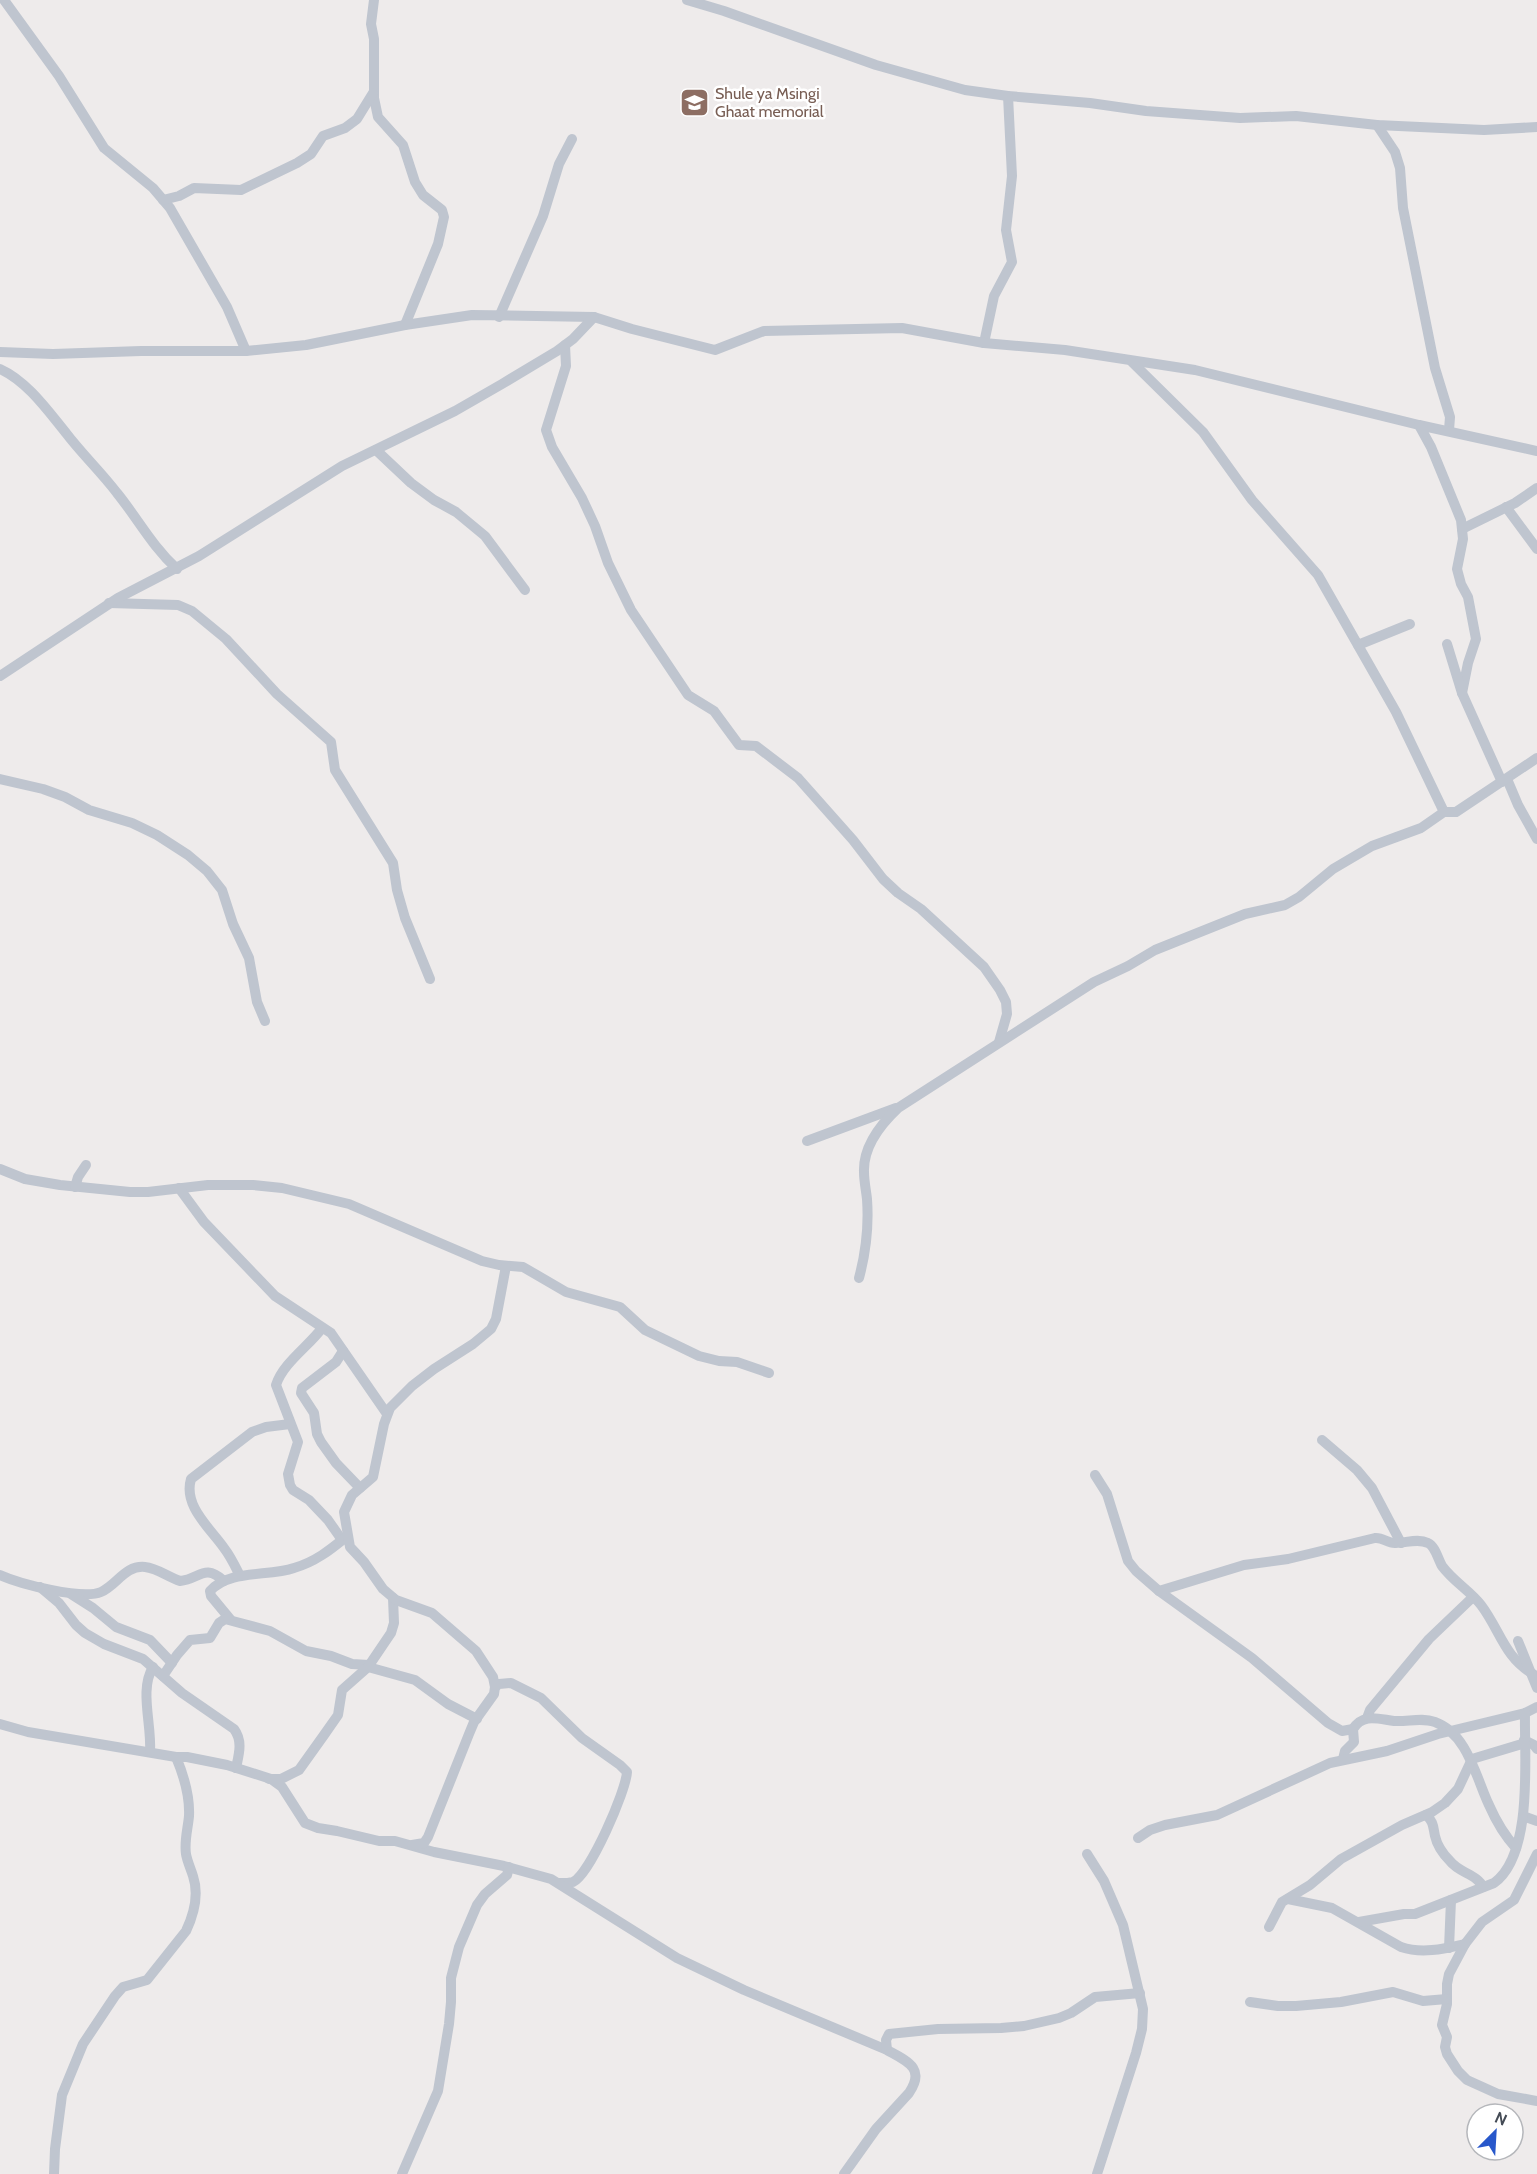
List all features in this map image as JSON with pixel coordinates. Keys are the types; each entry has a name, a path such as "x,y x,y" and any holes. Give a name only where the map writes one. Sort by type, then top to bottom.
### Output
{"street":[{"path":"374,0 371,14 374,39 374,93 378,117 403,145 415,182 423,195 442,210 444,217 438,244 405,325"},
{"path":"687,0 912,76 965,90 1146,111 1240,118 1296,116 1377,125 1484,130 1537,128"},
{"path":"3,4 59,76 104,148 153,188 163,200 202,260 235,324 246,351"},
{"path":"163,200 179,196 194,188 241,190 297,163 311,154 323,136 345,128 357,119 374,93"},
{"path":"984,343 994,296 1012,262 1006,230 1012,176 1008,96"},
{"path":"1377,125 1395,152 1400,168 1403,208 1435,368 1450,417 1449,430"},
{"path":"499,317 543,216 559,164 572,139"},
{"path":"0,352 53,354 246,351 306,345 405,325 472,315 594,318 715,350 764,331 903,328 984,343 1065,350 1196,370 1537,451"},
{"path":"0,676 109,603 177,569 342,466 455,411 565,345 594,318"},
{"path":"565,345 567,366 546,430 552,447 582,498 608,563 631,610 688,695 714,711 739,745 756,746 798,778 883,879 921,909 984,966 1006,1002 1007,1014 999,1042"},
{"path":"1132,362 1203,432 1252,500 1289,544 1309,563 1341,613 1396,712 1444,812"},
{"path":"0,369 21,383 57,422 117,492 155,547 177,569"},
{"path":"1419,424 1461,520 1463,539 1457,568 1461,584 1468,597 1476,639 1462,693"},
{"path":"376,450 421,491 456,512 485,536 525,590"},
{"path":"1462,529 1515,503 1537,488"},
{"path":"1506,507 1537,549"},
{"path":"109,603 178,605 192,611 226,639 282,698 331,742 335,770 393,863 397,890 405,918 430,979"},
{"path":"1358,645 1410,624"},
{"path":"1447,644 1462,693 1504,780 1537,839"},
{"path":"807,1141 898,1108 1080,990 1155,950 1245,914 1285,905 1299,897 1333,869 1358,854 1372,846 1421,828 1444,812 1456,812 1537,758"},
{"path":"0,779 43,789 65,797 89,810 132,823 157,835 207,870 222,890 233,924 249,958 256,1002 265,1021"},
{"path":"859,1278 866,1251 865,1159 878,1130 898,1108"},
{"path":"75,1187 86,1165"},
{"path":"0,1169 25,1179 75,1187 148,1192 201,1185 253,1185 314,1195 368,1212 482,1261 523,1267 566,1292 620,1307 645,1330 699,1356 719,1361 737,1362 770,1373"},
{"path":"179,1188 204,1222 275,1296 331,1333 387,1414"},
{"path":"344,1539 344,1512 348,1501 373,1477 387,1414 412,1386 491,1329 506,1266"},
{"path":"322,1328 278,1379 277,1391 298,1445 288,1474 290,1485 322,1514 364,1562 383,1589 393,1598 432,1613 476,1651 493,1677 495,1687 489,1703 469,1734 428,1837 424,1843 412,1845"},
{"path":"343,1351 336,1362 302,1388 301,1393 316,1418 317,1434 321,1442 336,1463 360,1488"},
{"path":"240,1576 225,1549 192,1503 189,1490 191,1479 252,1432 266,1427 290,1424"},
{"path":"1322,1440 1356,1470 1372,1488 1401,1543"},
{"path":"1095,1475 1107,1494 1128,1561 1159,1592 1252,1658 1328,1724 1342,1731 1353,1729"},
{"path":"1159,1592 1244,1565 1288,1559 1375,1538 1381,1538 1390,1543 1421,1541 1431,1544 1445,1569 1482,1606 1511,1655 1522,1667 1533,1674"},
{"path":"230,1619 210,1594 211,1590 224,1581 240,1576 294,1569 316,1560 344,1539"},
{"path":"0,1575 20,1583 86,1594 100,1592 126,1572 138,1567 151,1568 180,1581 203,1572 212,1573 224,1581"},
{"path":"40,1587 85,1633 104,1644 143,1659 182,1693 234,1729 240,1744 236,1768"},
{"path":"66,1591 93,1608 116,1627 150,1640 172,1663"},
{"path":"1367,1718 1370,1710 1429,1639 1473,1597"},
{"path":"268,1779 287,1777 302,1766 338,1715 342,1690 368,1666 394,1628 393,1598"},
{"path":"163,1676 190,1640 210,1638 222,1620 230,1619 278,1634 306,1651 416,1680 448,1704 477,1719"},
{"path":"1518,1641 1537,1688"},
{"path":"150,1752 152,1734 146,1695 148,1675 153,1667"},
{"path":"495,1687 499,1684 511,1683 541,1698 582,1738 627,1772 620,1799 587,1868 573,1882 558,1883"},
{"path":"1138,1838 1150,1830 1165,1825 1217,1815 1343,1759 1387,1751 1449,1731 1525,1713 1537,1707"},
{"path":"1359,1922 1415,1914 1500,1878 1516,1848 1523,1816 1526,1774 1525,1713"},
{"path":"1343,1759 1345,1751 1354,1742 1353,1729 1358,1722 1367,1718 1431,1721 1449,1731 1472,1759 1494,1816 1516,1848"},
{"path":"0,1724 38,1733 176,1757 188,1757 236,1768 268,1779 282,1787 301,1818 310,1826 364,1838 412,1845 434,1852 509,1867 558,1883 677,1958 744,1990 887,2050 914,2068 916,2075 914,2084 909,2093 876,2128 844,2174"},
{"path":"1269,1927 1279,1906 1310,1885 1341,1859 1402,1825 1439,1808 1452,1796 1472,1759 1525,1742 1534,1745 1537,1749"},
{"path":"54,2174 62,2095 83,2044 115,1996 123,1988 147,1980 190,1923 196,1886 186,1854 189,1813 185,1778 176,1757"},
{"path":"1426,1815 1433,1823 1435,1837 1448,1860 1457,1869 1479,1880 1483,1887"},
{"path":"1523,1816 1537,1821"},
{"path":"1087,1854 1104,1881 1119,1914 1140,1993 1143,2017 1141,2035 1097,2174"},
{"path":"1537,1854 1514,1900 1482,1922 1465,1944 1449,1974 1442,2025 1448,2037 1445,2047 1458,2071 1467,2080 1478,2087 1498,2094 1537,2101"},
{"path":"402,2174 438,2091 449,2024 451,1978 459,1947 477,1905 485,1894 507,1875 509,1867"},
{"path":"1288,1899 1332,1908 1401,1947 1411,1950 1465,1944"},
{"path":"1449,1947 1451,1900"},
{"path":"1250,2002 1278,2007 1296,2006 1341,2002 1393,1992 1423,2001 1447,1999"},
{"path":"887,2050 886,2040 889,2034 938,2029 1024,2026 1059,2018 1095,1997 1140,1993"}],"place":[{"name":"Shule ya Msingi Ghaat memorial","path":"694,102"}]}
